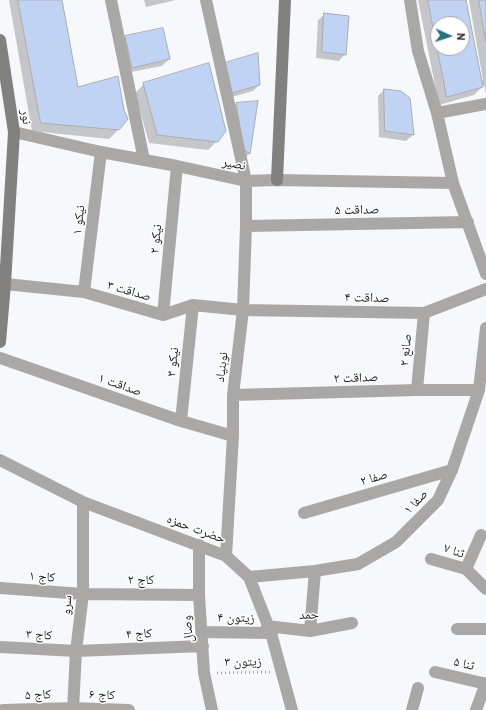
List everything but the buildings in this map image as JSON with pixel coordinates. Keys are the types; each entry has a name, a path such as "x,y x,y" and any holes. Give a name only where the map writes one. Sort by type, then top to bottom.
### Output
{"main road":[{"path":"277,180 285,0"},
{"name":"نور","path":"0,40 14,132 0,342"}],"street":[{"path":"111,0 144,160"},
{"name":"نوبنیاد","path":"206,0 246,181 243,310 233,395 233,436 226,556"},
{"path":"410,0 418,51 437,113 453,183 468,222 481,246 486,274"},
{"path":"437,113 486,104"},
{"name":"نصیر","path":"14,132 102,152 246,181 277,180 453,183"},
{"name":"نیکو ۱","path":"84,292 102,152"},
{"name":"نیکو ۲","path":"163,315 177,166"},
{"name":"صداقت ۵","path":"246,226 468,222"},
{"name":"صداقت ۳","path":"5,284 84,292 163,315 193,305 243,310"},
{"name":"صداقت ۴","path":"243,310 424,312 486,289"},
{"name":"نیکو ۳","path":"181,421 193,305"},
{"name":"صانع ۲","path":"417,390 424,312"},
{"name":"صفا ۱","path":"249,578 315,571 358,564 396,542 438,500 452,470 479,390 486,328"},
{"name":"صداقت ۱","path":"0,358 181,421 233,436"},
{"name":"صداقت ۲","path":"233,395 417,390 479,390"},
{"name":"حضرت حمزه","path":"0,460 83,502 226,556 249,578 269,629 292,710"},
{"name":"صفا ۲","path":"304,513 452,470"},
{"name":"سرو","path":"73,709 76,651 83,594 83,502"},
{"path":"466,569 481,535"},
{"name":"وصال","path":"199,545 199,595 204,673 212,710"},
{"name":"ثنا ۷","path":"431,559 466,569 486,589"},
{"path":"310,632 315,571"},
{"name":"کاج ۱","path":"0,588 83,594"},
{"name":"کاج ۲","path":"83,594 199,595"},
{"name":"حمد","path":"269,629 310,632 352,623"},
{"name":"زیتون ۴","path":"202,632 269,629"},
{"path":"457,629 486,629"},
{"name":"کاج ۴","path":"76,651 203,646"},
{"name":"کاج ۳","path":"0,647 76,651"},
{"name":"ثنا ۵","path":"435,672 486,683"},
{"path":"476,710 486,683"},
{"path":"412,710 418,688"},
{"name":"کاج ۵","path":"3,710 73,709"},
{"name":"کاج ۶","path":"73,709 130,710"}],"path":[{"name":"زیتون ۳","path":"204,673 282,672"}]}
